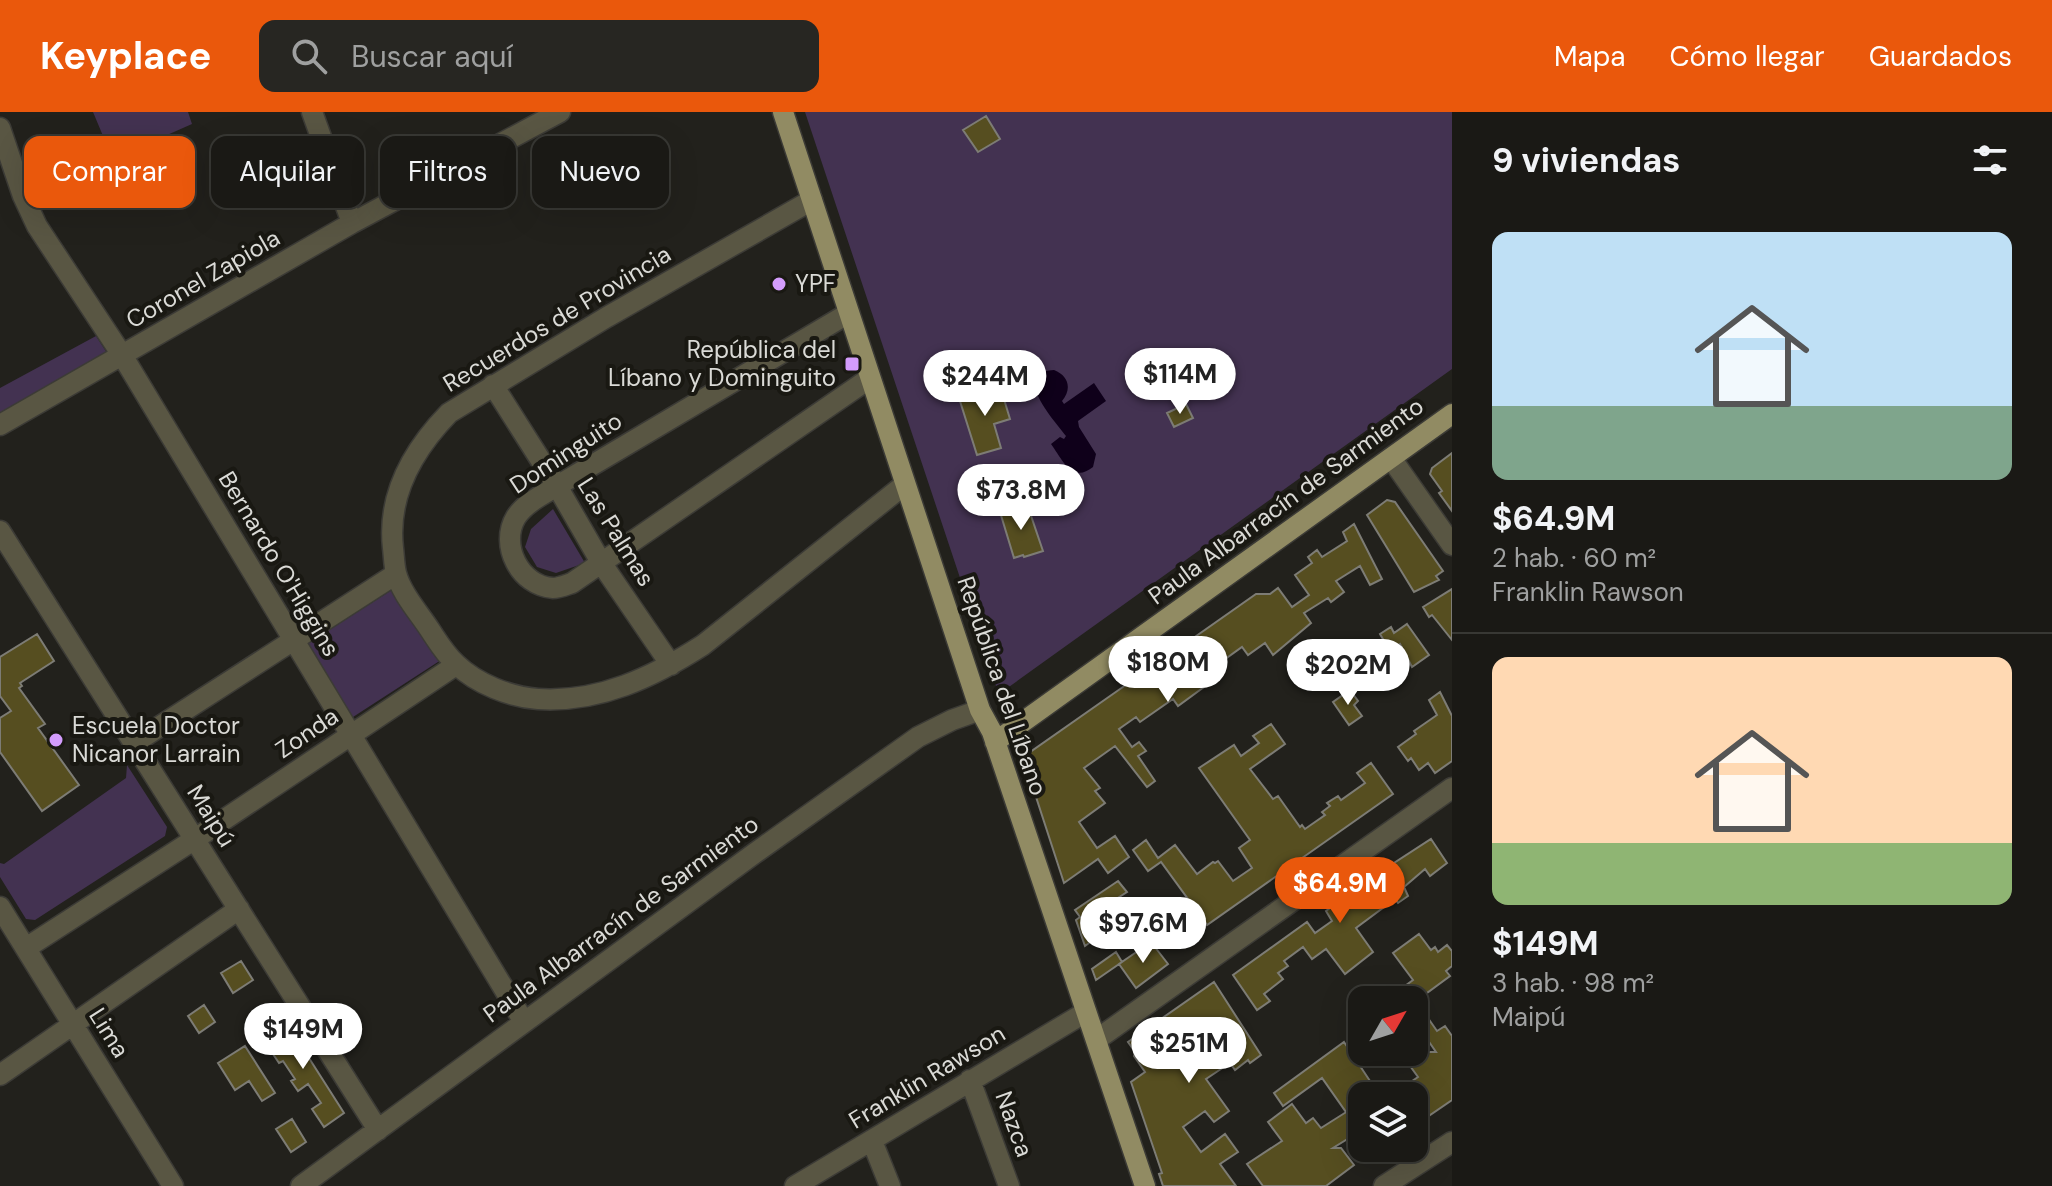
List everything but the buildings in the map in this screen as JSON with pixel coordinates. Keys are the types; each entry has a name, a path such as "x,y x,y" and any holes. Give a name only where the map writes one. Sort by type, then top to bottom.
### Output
{"main road":[{"name":"República del Líbano","path":"783,112 904,485 980,710 995,742 1145,1186"},
{"name":"Paula Albarracín de Sarmiento","path":"995,742 1452,414"}],"street":[{"path":"312,112 352,223"},
{"name":"Coronel Zapiola","path":"0,425 352,223 548,115"},
{"name":"Bernardo O'Higgins","path":"0,128 23,196 37,226 122,355 524,1022"},
{"name":"Recuerdos de Provincia","path":"812,200 607,317 449,413 430,432 408,465 396,496 392,534 396,574 456,665 481,682 508,693 536,699 564,699 609,691 671,665 703,645 904,485"},
{"name":"Dominguito","path":"849,313 523,508 512,528 510,543 514,561 522,574 537,585 556,588 572,583 870,378"},
{"name":"Las Palmas","path":"493,385 602,564 671,665"},
{"path":"1391,458 1452,545"},
{"name":"Maipú","path":"0,531 378,1130"},
{"path":"134,743 396,574"},
{"name":"Zonda","path":"14,943 195,839 456,665"},
{"name":"Paula Albarracín de Sarmiento","path":"301,1186 918,737 980,710"},
{"path":"1096,1040 1452,788"},
{"name":"Lima","path":"0,907 14,943 72,1024 173,1186"},
{"path":"0,1075 239,909"},
{"name":"Franklin Rawson","path":"795,1186 1086,1012"},
{"name":"Nazca","path":"970,1080 1009,1186"},
{"path":"872,1141 890,1186"},
{"path":"1384,1186 1452,1142"}],"shaded area":[{"path":"93,112 188,112 192,124 165,136 103,136"},
{"path":"805,112 1452,112 1452,369 1006,689 996,686"},
{"path":"96,336 107,353 0,419 0,388"},
{"path":"1054,370 1067,383 1067,392 1062,401 1064,404 1094,383 1106,401 1078,421 1096,454 1093,467 1086,472 1079,473 1068,468 1051,444 1066,436 1039,398 1035,379 1041,373"},
{"path":"553,509 585,563 556,573 537,567 525,547 531,529"},
{"path":"395,588 441,660 353,717 307,644"},
{"path":"127,765 167,827 165,836 35,920 26,919 0,877 0,863 4,864 126,778"}],"place":[{"name":"YPF","path":"779,284"},
{"name":"República del Líbano y Dominguito","path":"852,364"},
{"name":"Escuela Doctor Nicanor Larrain","path":"56,740"}]}
